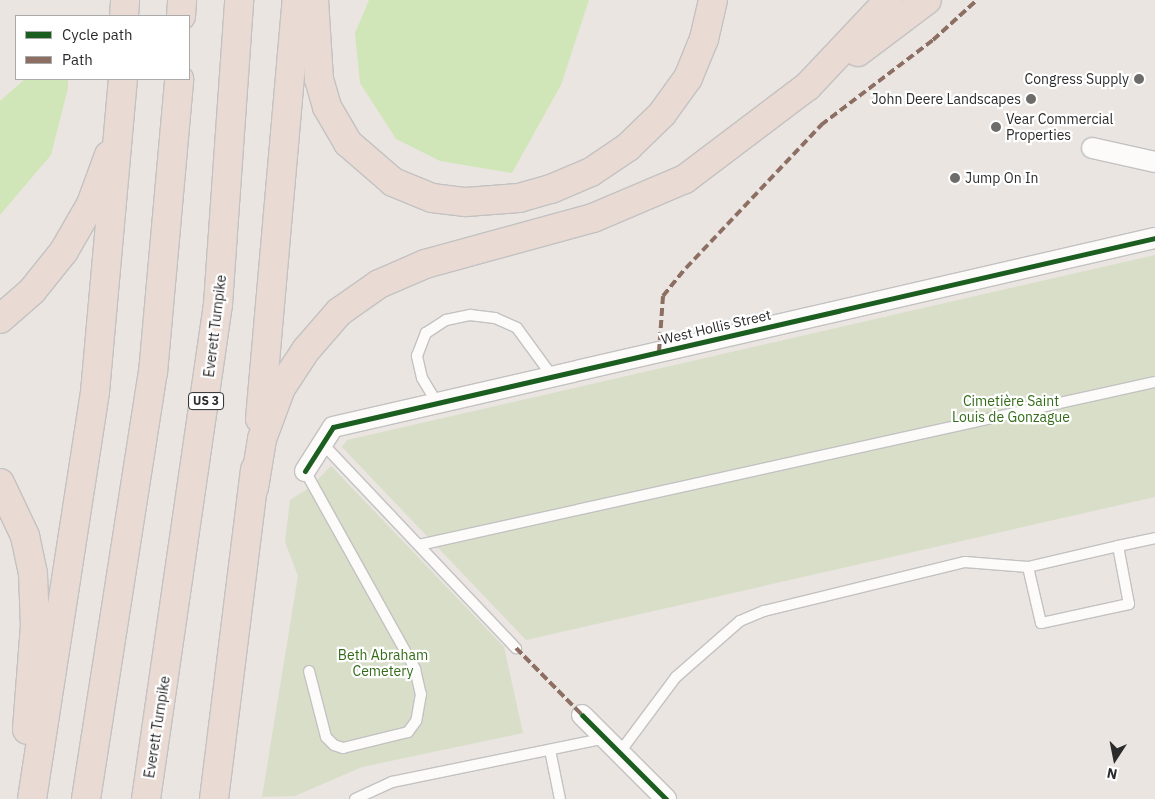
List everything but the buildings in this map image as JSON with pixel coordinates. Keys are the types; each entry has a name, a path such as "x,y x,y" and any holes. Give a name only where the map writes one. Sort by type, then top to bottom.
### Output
{"highway":[{"path":"124,15 125,0"},
{"path":"182,0 182,15"},
{"name":"Everett Turnpike","path":"146,799 218,304 239,0"},
{"path":"254,488 297,0"},
{"path":"314,0 319,79 327,107 348,143 393,182 432,198 466,202 519,198 551,189 590,172 628,147 662,114 688,78 704,39 712,0"},
{"path":"808,86 890,0"},
{"path":"214,799 262,439 282,388 322,330 358,298 424,264 593,218 669,188 717,159 808,86 926,0"},
{"path":"86,799 153,373 179,80"},
{"path":"0,320 43,279 87,212 110,152 122,82"},
{"path":"32,799 95,392 122,82"},
{"path":"0,483 25,536 35,587 22,799"}],"street":[{"path":"1092,148 1155,162"},
{"name":"West Hollis Street","path":"306,471 320,441 333,427 1155,238"},
{"path":"582,715 666,799"}],"lane":[{"path":"436,403 422,378 418,356 426,333 446,320 470,315 494,318 517,328 552,376"},
{"path":"420,545 1155,382"},
{"path":"320,441 516,648"},
{"path":"306,471 415,669 422,694 416,721 408,732 343,748 334,745 326,737 309,670"},
{"path":"360,798 392,782 550,750 613,745 656,699 745,619 965,562 1028,567 1155,538"},
{"path":"1028,567 1041,623 1129,604 1118,546"},
{"path":"550,750 560,799"}],"green space":[{"path":"369,0 589,0 561,85 512,173 440,161 396,139 360,83 355,33"},
{"path":"24,80 68,80 68,88 51,155 0,215 0,101"},
{"name":"Cimetière Saint Louis de Gonzague","path":"1155,255 1155,497 526,640 342,447 347,440"},
{"name":"Beth Abraham Cemetery","path":"331,466 504,647 523,733 362,767 295,796 262,797 298,576 285,542 290,500 309,488"}],"marked path":[{"path":"659,352 663,296 686,268 821,125 933,40 977,0"},
{"path":"516,648 582,715"}],"cycle path":[{"path":"305,471 333,427 1155,238"},
{"path":"582,715 666,799"}],"place":[{"name":"Congress Supply","path":"1139,79"},
{"name":"John Deere Landscapes","path":"1031,99"},
{"name":"Vear Commercial Properties","path":"996,127"},
{"name":"Jump On In","path":"955,178"}]}
